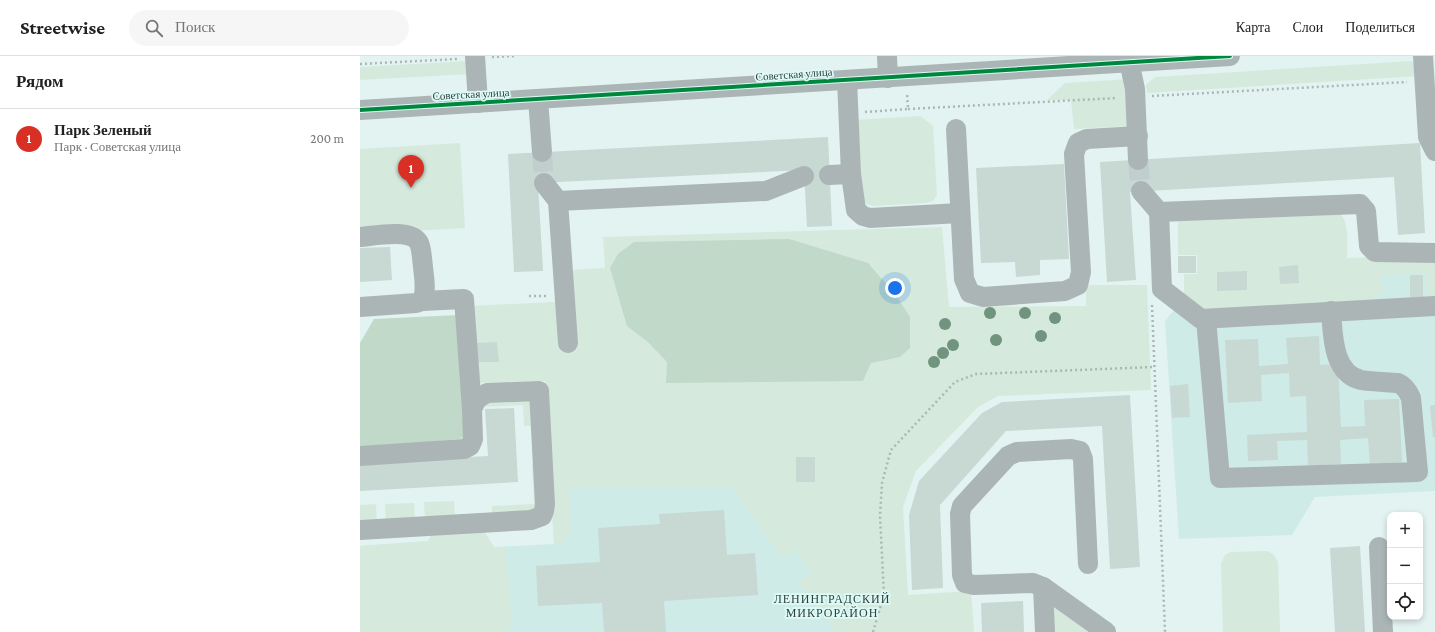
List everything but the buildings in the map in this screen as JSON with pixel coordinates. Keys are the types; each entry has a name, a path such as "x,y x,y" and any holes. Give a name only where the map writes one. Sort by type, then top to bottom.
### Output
{"street":[{"path":"887,56 897,77"},
{"name":"Советская улица","path":"360,110 897,77 1129,59 1230,56"},
{"path":"1423,56 1428,137 1435,152"},
{"path":"475,57 478,103"},
{"path":"1129,59 1135,97 1138,160"},
{"path":"847,80 851,174 856,210 863,216 870,218 960,213"},
{"path":"538,99 542,152"},
{"path":"956,129 964,279 970,293 983,297 1065,291 1078,285 1081,272 1074,154 1078,143 1087,138 1138,136"},
{"path":"829,175 851,174"},
{"path":"558,201 766,191 804,176"},
{"path":"544,183 558,201 566,295 568,343"},
{"path":"1140,192 1159,212 1162,289 1201,319 1435,306"},
{"path":"1159,212 1360,204 1366,211 1369,246 1375,252 1435,253"},
{"path":"360,237 401,234 409,235 419,243 425,288 422,301"},
{"path":"360,307 416,303 422,301 464,299 473,439 470,446 464,449 360,456"},
{"path":"1206,319 1220,478 1418,472 1411,398 1409,394 1403,386 1398,383 1360,380 1348,373 1340,364 1335,348 1330,311"},
{"path":"360,530 531,520 542,516 545,504 539,391 486,393 477,399 472,409"},
{"path":"1088,564 1083,459 1080,451 1071,449 1017,452 1008,456 962,506 960,514 962,575 965,584 1033,583 1043,587 1106,632"},
{"path":"1379,547 1383,632"},
{"path":"1043,587 1045,632"}],"path":[{"path":"360,64 515,56"},
{"path":"897,77 908,109"},
{"path":"849,113 1424,81"},
{"path":"1162,289 1152,300 1165,632"},
{"path":"873,632 884,595 880,516 882,484 891,450 956,382 976,374 1154,367"}],"shaded area":[{"path":"1435,260 1435,491 1315,497 1292,535 1179,539 1165,321 1184,298 1184,274 1210,274 1210,266"},
{"path":"848,389 854,632 360,632 360,546 428,541 435,528 480,525 494,547 554,544 545,390"}],"green space":[{"path":"468,61 469,74 360,80 360,67"},
{"path":"1412,61 1420,67 1419,76 1147,93 1146,85 1155,77"},
{"path":"1130,79 1132,126 1074,129 1071,100 1047,100 1065,83"},
{"path":"920,116 933,126 937,195 933,201 926,203 874,206 867,204 862,199 854,120"},
{"path":"460,143 465,228 360,234 360,149"},
{"path":"1339,213 1343,217 1346,227 1347,258 1435,255 1435,295 1425,295 1425,273 1381,275 1381,295 1366,301 1208,312 1184,298 1184,274 1197,274 1197,255 1178,255 1178,217","holes":["1298,265 1299,283 1280,284 1279,267","1246,271 1247,290 1218,291 1217,272"]},
{"path":"942,227 949,307 1086,306 1086,285 1147,285 1151,390 998,396 978,407 916,471 903,507 908,595 971,591 974,632 836,632 798,582 811,572 796,550 782,558 733,488 569,488 571,526 569,536 564,543 554,544 545,381 473,383 470,306 572,301 570,270 605,268 603,237"},
{"path":"789,239 868,263 895,294 910,317 910,348 900,357 871,363 863,381 666,383 667,362 648,342 627,326 610,268 618,254 634,242"},
{"path":"459,315 465,435 460,439 360,448 360,343 374,319"},
{"path":"528,395 534,402 536,426 524,426 523,405 483,407 484,401"},
{"path":"539,463 540,505 533,513 492,515 492,506 534,504 532,464"},
{"path":"454,501 455,517 425,518 424,502"},
{"path":"414,503 415,520 386,522 385,504"},
{"path":"376,504 377,523 360,524 360,505"},
{"path":"480,525 494,547 506,547 512,622 505,632 360,632 360,546 428,541 435,528"},
{"path":"1268,551 1274,555 1278,562 1280,632 1223,632 1221,563 1225,555 1231,552"},
{"path":"1052,605 1093,632 1053,632"}],"tunnel":[{"path":"542,152 544,183"},
{"path":"1138,160 1141,191"}],"cycle path":[{"path":"360,110 1230,56"}],"place":[{"name":"Парк Зеленый","path":"411,188"}],"district":[{"name":"ЛЕНИНГРАДСКИЙ МИКРОРАЙОН","path":"832,606"}]}
